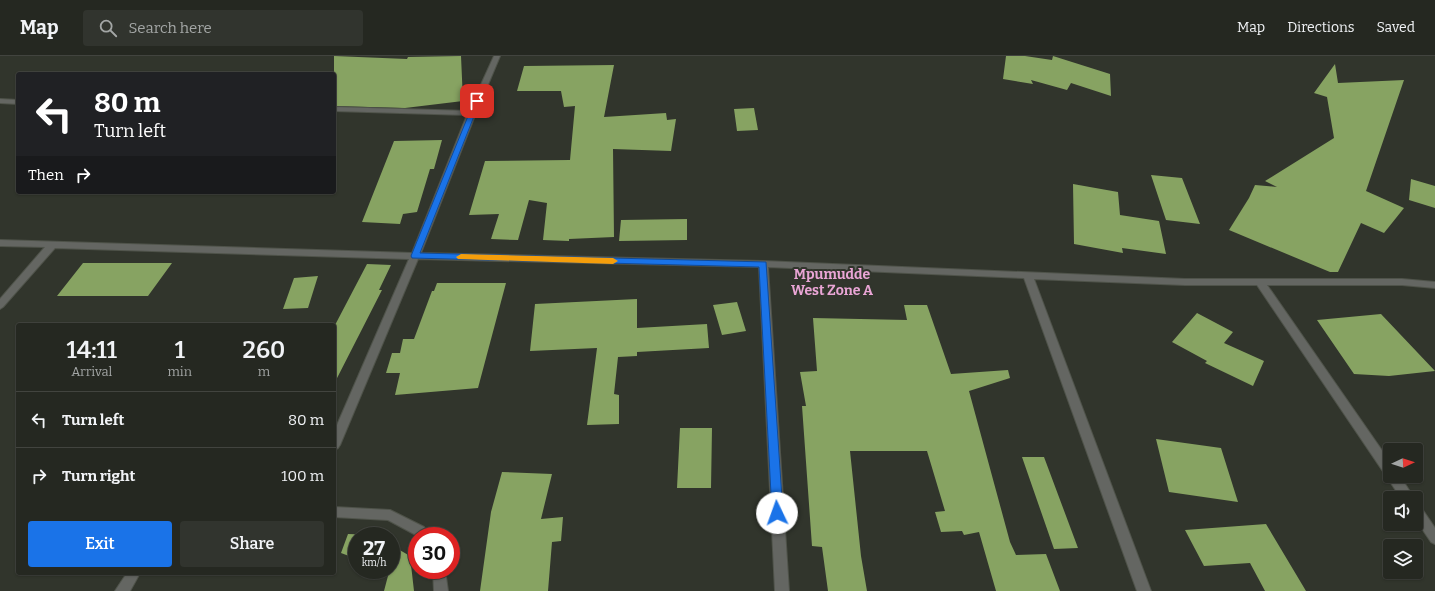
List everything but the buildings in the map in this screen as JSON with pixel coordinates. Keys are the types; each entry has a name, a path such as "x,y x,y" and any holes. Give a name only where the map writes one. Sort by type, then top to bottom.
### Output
{"street":[{"path":"336,440 415,256 472,113 497,56"},
{"path":"0,101 16,102"},
{"path":"336,109 472,113"},
{"path":"0,243 415,256 763,264 1185,282 1402,282 1435,285"},
{"path":"0,305 53,244"},
{"path":"763,264 782,591"},
{"path":"1028,276 1144,591"},
{"path":"1260,282 1383,462"},
{"path":"336,512 390,515 412,527"},
{"path":"1423,520 1435,538"},
{"path":"122,591 133,575"},
{"path":"440,579 441,591"}],"slow traffic":[{"path":"461,257 613,261"}],"district":[{"name":"Mpumudde West Zone A","path":"832,282"}],"route":[{"path":"477,101 415,256 763,264 777,513"}]}
